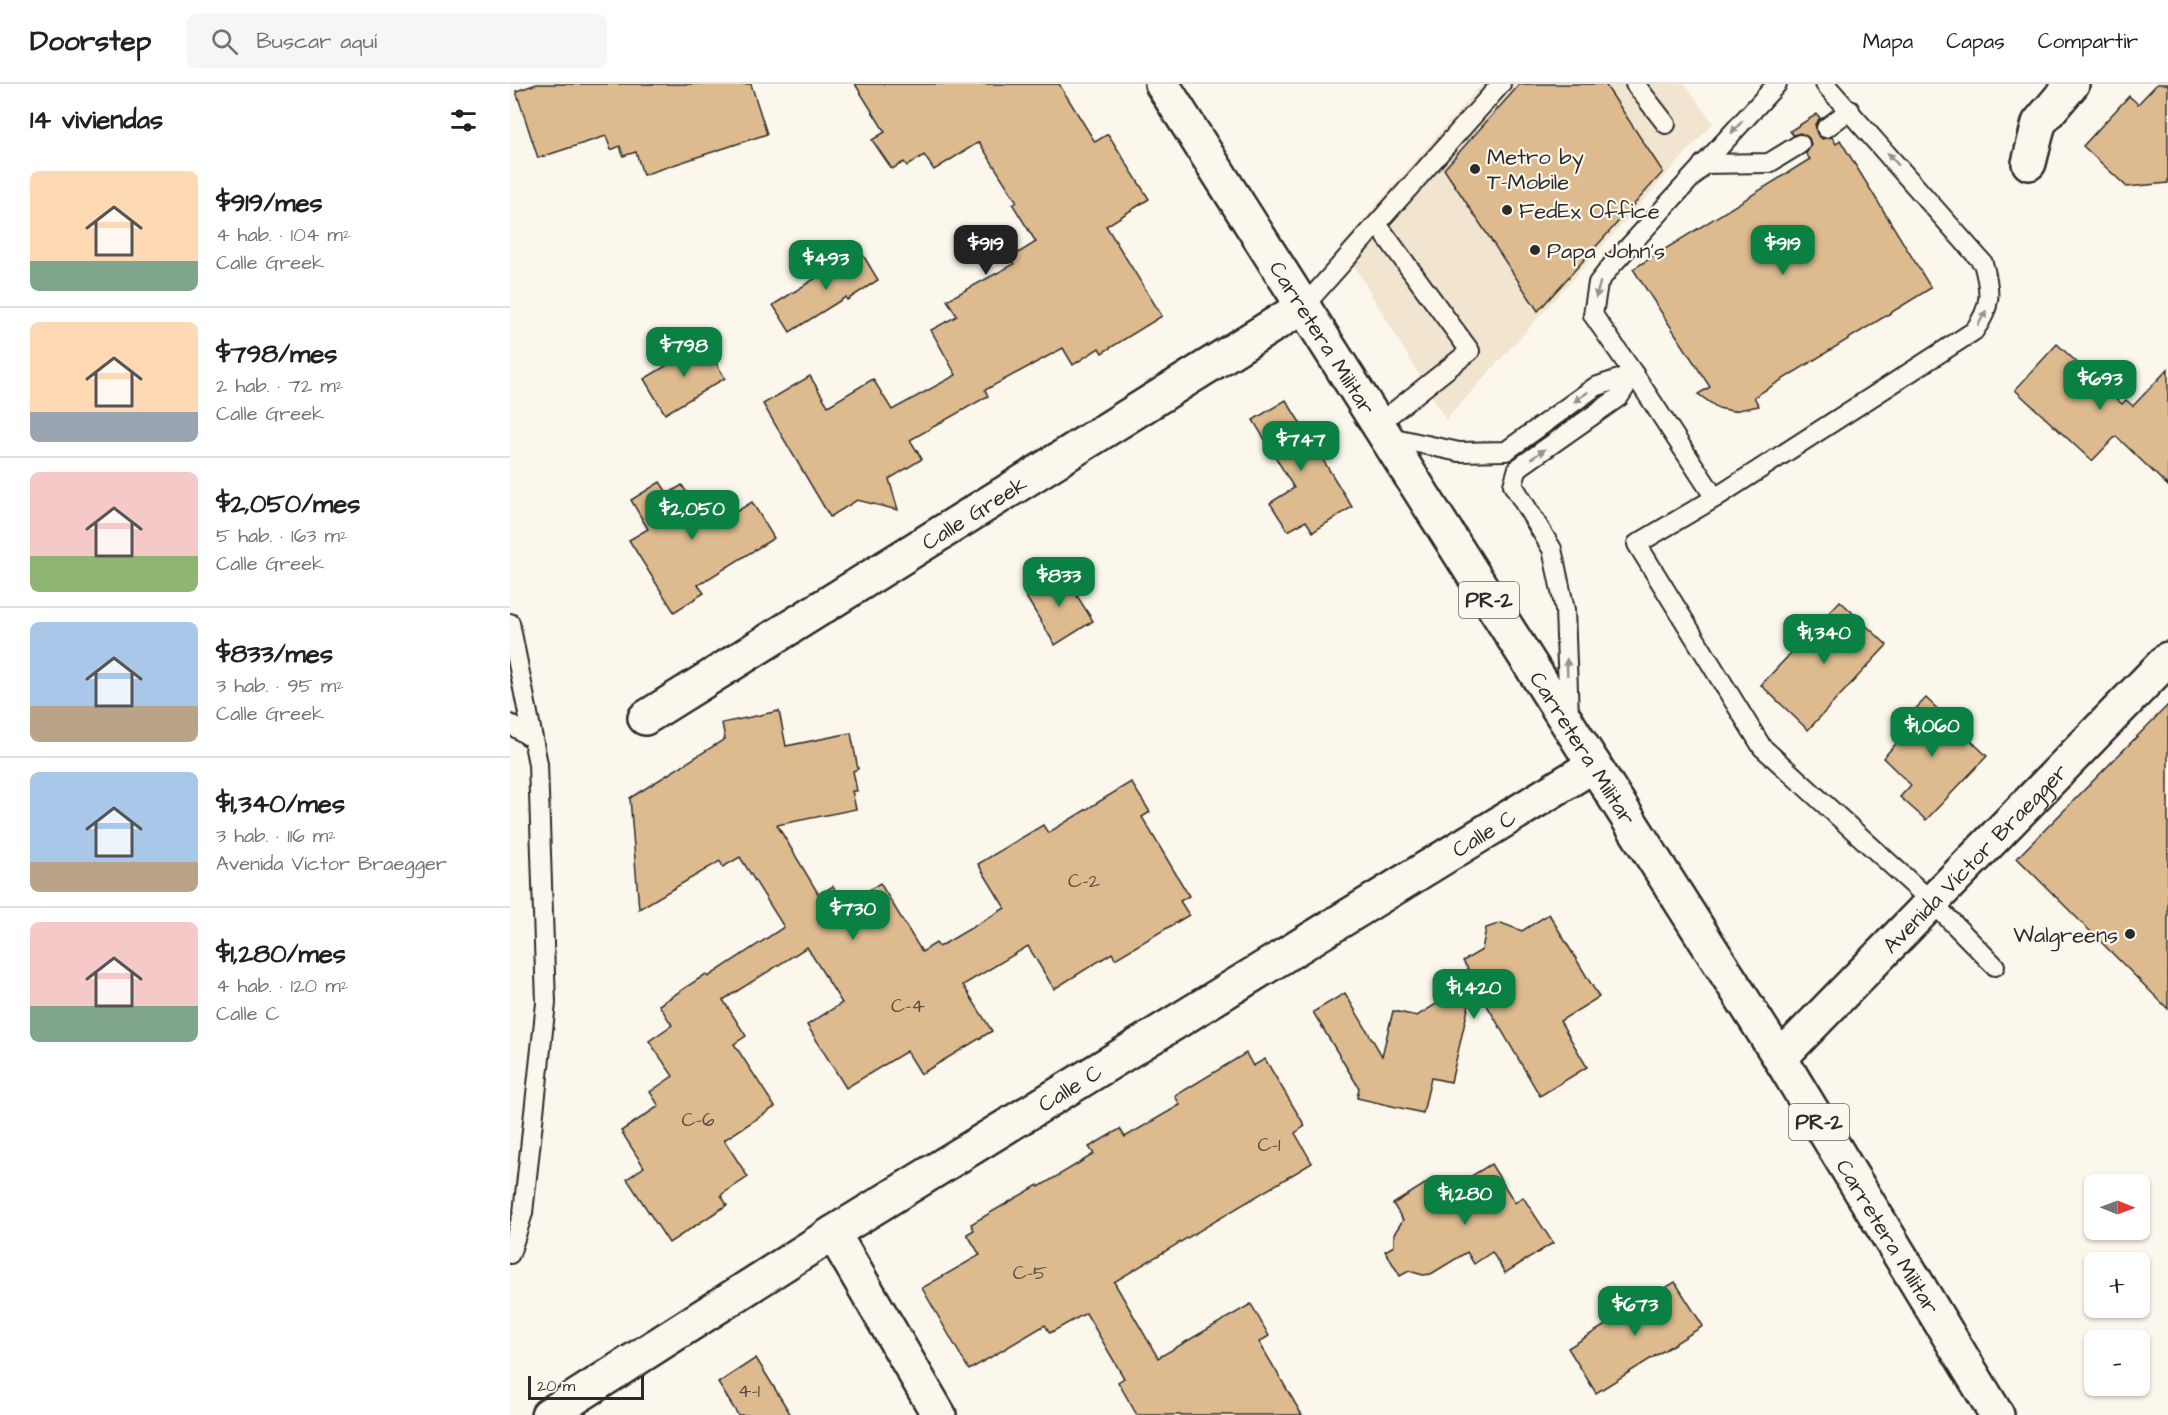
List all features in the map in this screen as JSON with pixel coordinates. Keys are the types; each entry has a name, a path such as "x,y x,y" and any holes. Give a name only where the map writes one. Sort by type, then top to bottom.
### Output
{"street":[{"name":"Carretera Militar","path":"1162,84 1780,1058 1997,1415"},
{"path":"2028,163 2039,123 2072,84"},
{"name":"Calle Greek","path":"645,718 1304,306"},
{"name":"Avenida Víctor Braegger","path":"1780,1058 2168,659"},
{"name":"Calle C","path":"548,1415 833,1233 1594,765"},
{"path":"833,1233 939,1415"}],"lane":[{"path":"1304,306 1501,84"},
{"path":"1635,84 1666,124"},
{"path":"1715,498 1593,315 1599,283 1612,265 1777,84"},
{"path":"1825,84 1983,263 1989,283 1989,300 1984,318 1974,331 1938,355 1715,498 1637,544 1762,747 1932,902 1995,966"},
{"path":"1826,128 1850,110"},
{"path":"1703,164 1769,163 1800,144"},
{"path":"1377,224 1470,351 1380,430"},
{"path":"1380,430 1459,452 1506,451 1595,387 1634,374"},
{"path":"1569,725 1565,610 1552,549 1513,485 1518,468 1619,397 1634,374"},
{"path":"510,623 538,764 546,1003 523,1213 510,1254"},
{"path":"510,724 533,739"}],"shaded area":[{"path":"1482,84 1685,84 1713,123 1446,420 1342,245"}],"building":[{"path":"537,84 751,84 767,134 643,175 636,152 623,156 620,146 611,150 606,136 538,158 516,91"},
{"path":"855,84 1059,84 1095,142 1108,134 1149,199 1106,226 1162,316 1102,353 1099,348 1073,365 1063,348 985,390 988,396 910,440 922,459 889,479 898,510 857,500 830,517 763,404 810,376 828,406 873,379 892,410 956,375 931,330 957,316 947,300 1014,264 1010,258 1036,242 1013,205 1017,202 979,142 934,170 924,155 907,166 904,162 892,169 872,140 885,132"},
{"path":"1520,84 1605,84 1663,172 1538,311 1444,169"},
{"path":"2157,84 2168,84 2168,183 2127,187 2083,146 2129,96 2138,104"},
{"path":"1817,114 1820,118 1815,124 1817,134 1822,139 1832,137 1836,144 1840,140 1931,288 1754,397 1759,406 1733,411 1718,408 1698,394 1710,387 1633,269 1810,159 1806,154 1811,144 1809,138 1800,133 1793,135 1790,131"},
{"path":"860,250 878,280 790,332 773,305"},
{"path":"704,343 725,378 665,414 644,379"},
{"path":"2057,344 2122,404 2126,400 2133,406 2168,369 2168,486 2116,436 2092,461 2015,390"},
{"path":"1286,400 1352,507 1313,532 1306,521 1288,531 1270,503 1294,488 1253,420"},
{"path":"660,482 668,494 682,485 702,517 724,504 731,515 752,502 774,538 698,585 704,593 674,612 629,540 648,529 631,500"},
{"path":"1062,572 1093,621 1055,645 1025,595"},
{"path":"1840,601 1887,645 1808,730 1761,685"},
{"path":"1926,698 1987,756 1926,820 1900,797 1911,785 1883,758 1906,733 1899,726"},
{"name":"Walgreens","path":"2168,705 2168,1009 2017,858"},
{"path":"779,711 786,746 851,733 858,769 853,771 857,791 852,791 856,809 777,825 819,895 833,886 844,906 880,883 922,952 936,943 939,947 1005,908 978,864 1043,825 1048,833 1131,782 1150,812 1142,817 1189,896 1180,901 1189,915 1115,959 1112,953 1054,989 1028,946 963,985 992,1031 921,1074 907,1051 846,1088 807,1025 842,1003 807,947 723,1000 746,1036 734,1044 775,1107 724,1140 748,1177 721,1195 727,1205 669,1243 627,1179 644,1167 621,1131 659,1106 650,1092 673,1076 649,1041 672,1025 659,1005 706,974 708,977 784,927 740,857 723,867 720,861 639,909 630,798 725,739 722,723"},
{"path":"1549,914 1599,997 1560,1021 1587,1067 1540,1096 1474,983 1451,1082 1431,1078 1423,1113 1357,1098 1359,1088 1313,1012 1345,993 1382,1056 1393,1011 1417,1016 1475,980 1463,961 1482,950 1486,928 1501,923 1522,931"},
{"path":"1246,1053 1253,1066 1265,1059 1305,1126 1295,1133 1312,1163 1114,1282 1158,1358 1251,1304 1269,1336 1259,1342 1302,1415 1137,1415 1118,1382 1124,1378 1086,1313 1050,1333 1045,1325 969,1370 922,1288 980,1255 967,1234 974,1230 971,1224 1094,1154 1089,1147 1120,1129 1125,1137 1180,1105 1175,1096"},
{"path":"1491,1164 1515,1203 1523,1197 1553,1243 1505,1273 1492,1252 1474,1264 1467,1252 1431,1274 1423,1275 1409,1271 1400,1276 1385,1251 1394,1246 1394,1234 1403,1220 1393,1204 1428,1182 1437,1197"},
{"path":"1675,1282 1703,1326 1596,1393 1568,1348"},
{"path":"756,1358 791,1415 738,1415 718,1383"}],"place":[{"name":"Metro by T-Mobile","path":"1475,169"},
{"name":"FedEx Office","path":"1507,210"},
{"name":"Papa John's","path":"1535,250"},
{"name":"Walgreens","path":"2130,934"}]}
